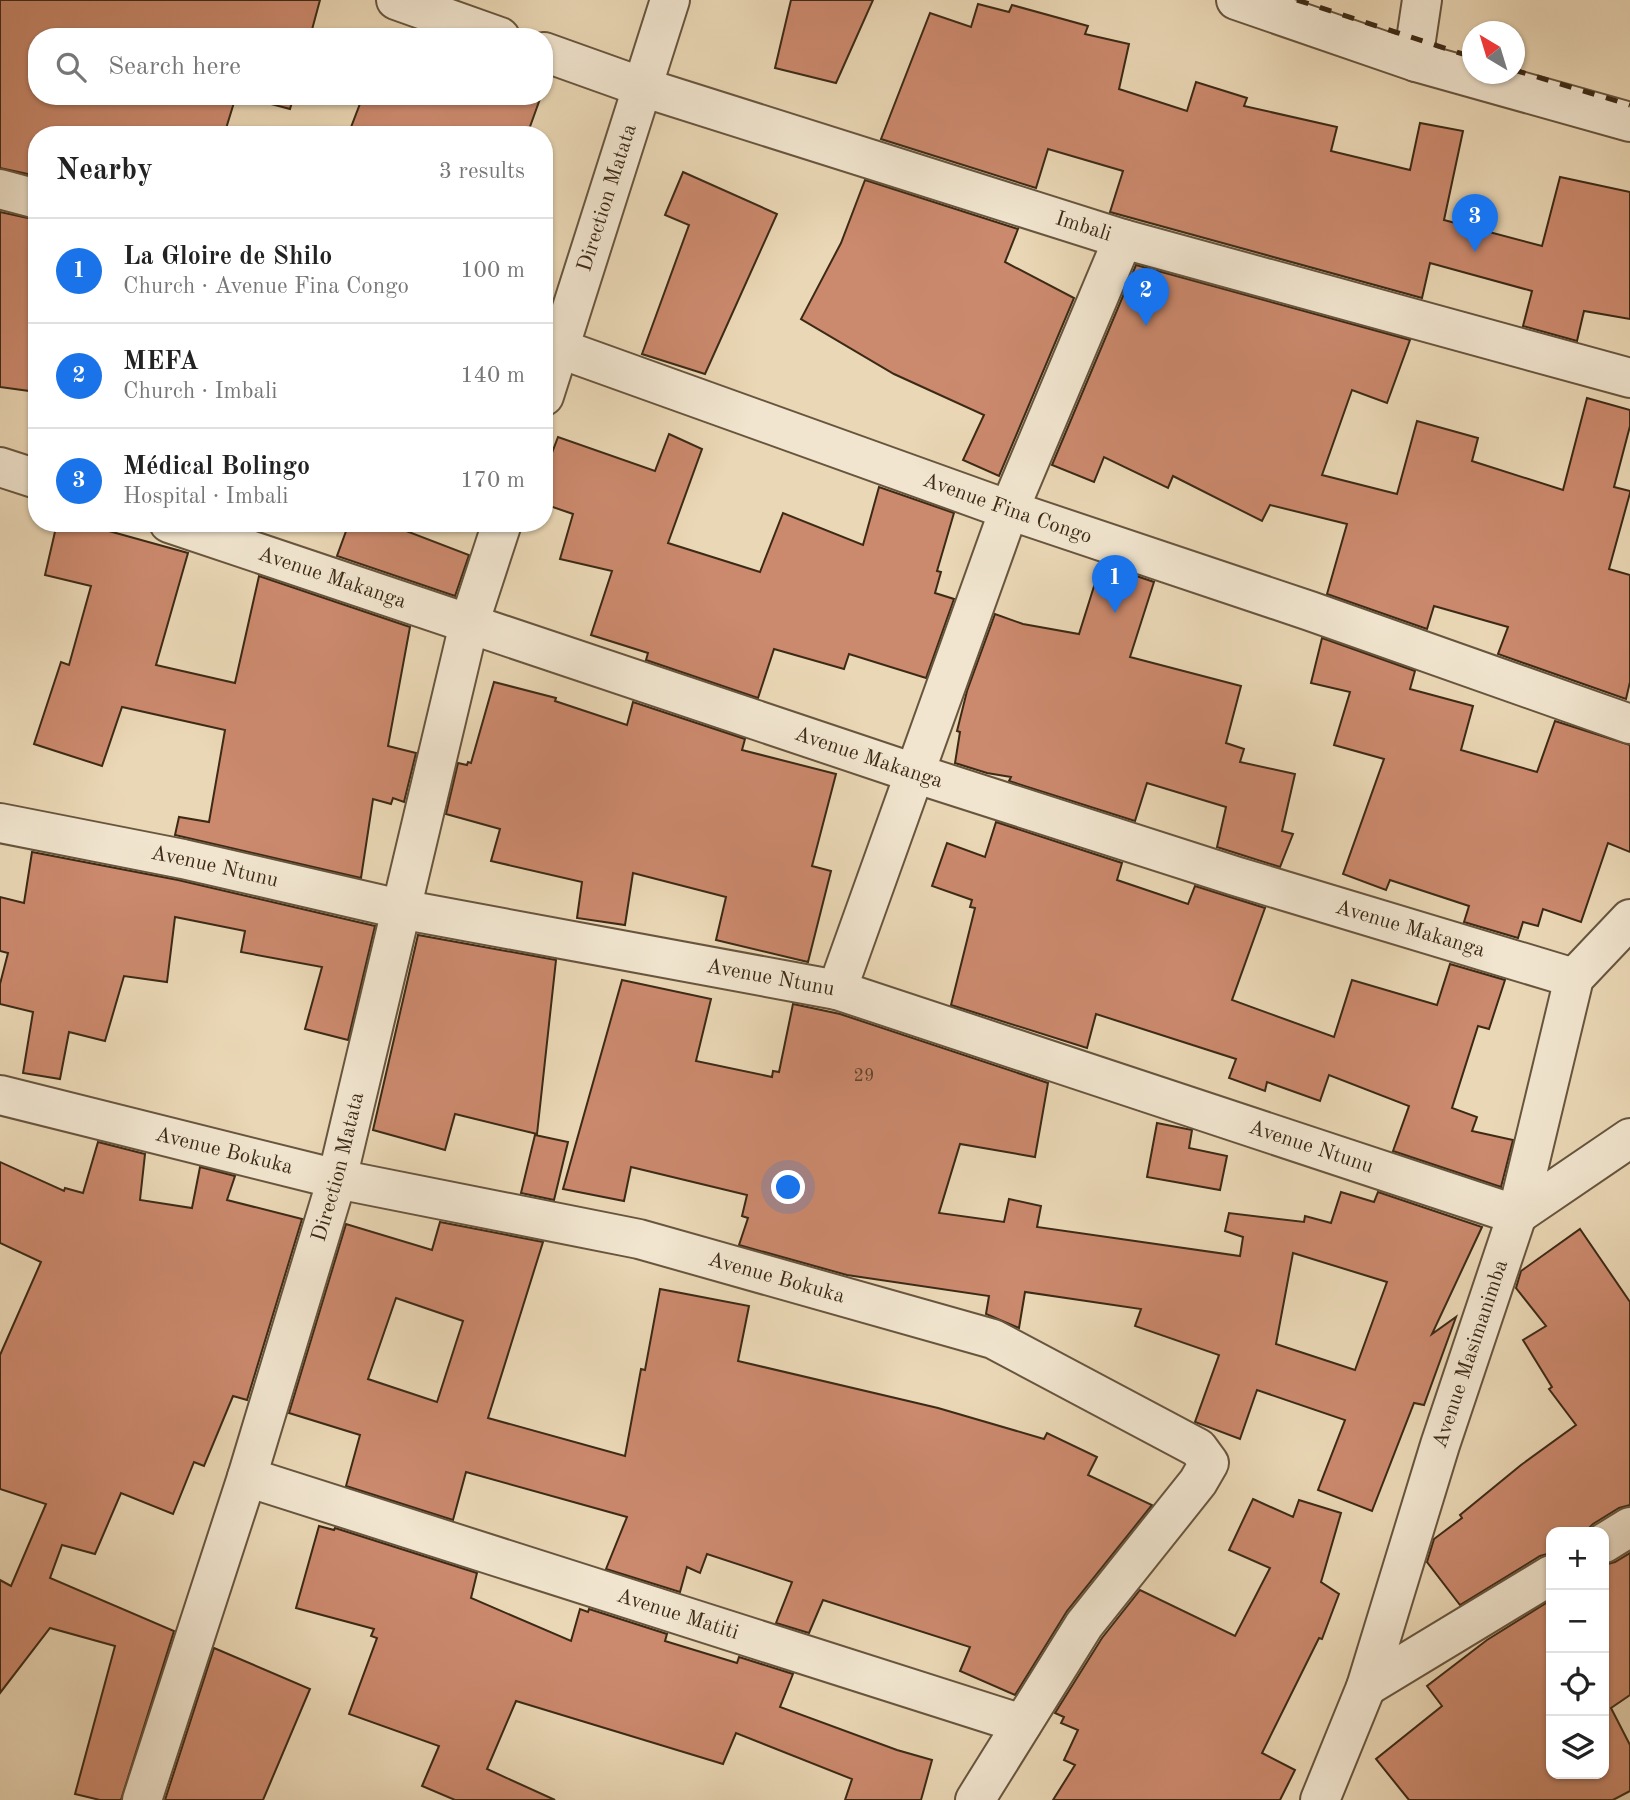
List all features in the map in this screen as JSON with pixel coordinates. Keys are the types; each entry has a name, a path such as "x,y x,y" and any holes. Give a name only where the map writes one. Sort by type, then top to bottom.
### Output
{"street":[{"path":"396,0 475,28"},
{"name":"Direction Matata","path":"553,342 670,0"},
{"path":"1236,0 1416,62 1630,122"},
{"path":"1416,62 1416,40 1422,0"},
{"name":"Imbali","path":"553,55 642,87 1124,239 1630,378"},
{"path":"0,189 28,197"},
{"path":"837,990 1009,510 1124,239"},
{"name":"Avenue Fina Congo","path":"553,345 1009,510 1310,611 1630,724"},
{"path":"0,467 28,476"},
{"name":"Avenue Makanga","path":"196,532 914,773 1235,876 1574,978"},
{"name":"Direction Matata","path":"142,1800 247,1477 337,1179 469,624 499,532"},
{"name":"Avenue Ntunu","path":"0,823 183,859 400,909 837,990 1517,1215"},
{"name":"Avenue Masimanimba","path":"1320,1800 1366,1687 1440,1445 1517,1215 1574,978 1630,919"},
{"name":"Avenue Bokuka","path":"0,1095 337,1179 639,1239 993,1339 1198,1448 1209,1463 1198,1482 1084,1625 1022,1724"},
{"path":"1517,1215 1630,1138"},
{"name":"Avenue Matiti","path":"247,1477 1022,1724"},
{"path":"1609,1540 1630,1528"},
{"path":"1366,1687 1546,1578"},
{"path":"975,1800 1022,1724"}],"building":[{"path":"0,0 320,0 312,28 28,28 28,105 233,105 227,126 28,126 28,174 0,168"},
{"path":"791,0 873,0 836,83 775,68"},
{"path":"978,4 1009,12 1012,5 1088,26 1085,34 1129,44 1119,89 1187,111 1196,82 1247,98 1244,106 1337,127 1331,151 1410,170 1420,123 1463,131 1444,220 1542,246 1560,177 1630,192 1630,319 1584,311 1577,341 1523,326 1532,291 1430,263 1422,298 1110,212 1123,171 1048,149 1036,188 881,139 930,13 971,27"},
{"path":"275,105 291,105 290,109"},
{"path":"360,105 538,105 530,126 351,126"},
{"path":"683,172 777,214 705,374 642,354 689,225 665,215"},
{"path":"865,180 1018,229 1005,262 1074,298 999,476 963,460 984,415 894,374 801,319 841,243"},
{"path":"0,212 28,218 28,391 0,387"},
{"path":"1136,265 1410,340 1387,403 1352,390 1322,475 1397,494 1417,421 1478,438 1472,461 1563,490 1587,398 1630,410 1630,426 1614,487 1630,493 1609,569 1630,575 1630,682 1626,699 1498,654 1508,627 1434,606 1427,629 1327,594 1347,524 1270,505 1262,521 1173,476 1168,488 1104,457 1094,482 1052,465"},
{"path":"669,434 702,449 668,543 760,572 783,513 863,545 879,487 954,513 937,571 941,572 935,593 954,599 926,678 849,654 844,669 774,649 758,698 646,660 648,653 591,635 612,571 560,559 573,514 553,507 553,450 558,437 655,471"},
{"path":"55,532 112,532 188,553 156,665 235,683 259,576 410,627 388,746 416,753 404,802 393,798 391,804 373,799 361,878 175,835 179,817 209,822 225,730 122,707 102,766 34,744 61,662 69,665 91,586 45,575"},
{"path":"346,532 409,532 469,555 455,596 337,556"},
{"path":"1101,564 1154,582 1130,657 1241,686 1226,743 1244,749 1240,762 1295,774 1282,831 1293,834 1280,867 1217,847 1226,807 1147,783 1135,821 1009,781 1011,777 955,763 960,732 957,731 967,691 995,614 1023,624 1079,634"},
{"path":"1322,638 1415,671 1410,689 1473,706 1461,750 1537,772 1555,721 1630,745 1630,852 1608,843 1581,922 1543,909 1538,926 1523,922 1518,938 1464,922 1469,906 1390,880 1386,890 1343,874 1384,759 1334,745 1350,692 1311,683"},
{"path":"494,682 556,698 555,701 627,725 633,702 745,739 742,750 836,774 812,866 831,871 808,962 716,940 726,897 633,873 625,925 577,918 582,882 491,861 500,829 446,814 458,763 471,763"},
{"path":"996,822 1122,863 1117,880 1188,904 1195,886 1265,908 1232,1000 1334,1037 1352,980 1437,1005 1450,964 1505,980 1489,1029 1478,1026 1452,1108 1477,1117 1472,1131 1513,1140 1501,1187 1393,1151 1409,1106 1329,1075 1320,1101 1267,1082 1265,1091 1229,1078 1236,1059 1096,1014 1087,1048 951,1005 975,908 970,907 972,900 932,886 947,843 985,857"},
{"path":"32,852 178,880 375,926 348,1040 305,1029 322,967 241,952 245,931 175,917 167,982 124,976 105,1041 69,1032 60,1079 23,1073 33,1012 0,1004 0,984 8,953 0,951 0,897 24,903"},
{"path":"418,935 556,960 537,1134 455,1114 445,1150 373,1130"},
{"path":"622,980 711,999 696,1061 772,1077 773,1071 779,1072 793,1004 840,1014 1048,1083 1035,1157 960,1144 939,1213 1004,1222 1009,1199 1041,1206 1037,1227 1240,1256 1243,1237 1225,1231 1229,1213 1304,1222 1305,1216 1331,1223 1341,1192 1374,1202 1378,1192 1482,1227 1432,1334 1456,1317 1424,1405 1414,1403 1372,1511 1318,1490 1345,1420 1257,1390 1240,1439 1195,1422 1219,1355 1135,1326 1141,1309 1025,1292 1019,1328 986,1314 989,1296 847,1275 739,1245 748,1218 742,1216 747,1195 631,1167 624,1201 563,1189","holes":["1293,1253 1387,1282 1355,1370 1276,1344"]},
{"path":"1157,1123 1192,1130 1189,1148 1227,1156 1220,1190 1147,1177"},
{"path":"535,1135 568,1142 554,1200 521,1193"},
{"path":"98,1142 145,1154 140,1200 192,1208 200,1167 235,1176 227,1200 302,1219 247,1400 233,1396 204,1466 194,1462 173,1514 121,1493 95,1554 62,1545 50,1578 174,1631 121,1800 100,1800 75,1794 115,1646 50,1628 0,1693 0,1580 11,1586 46,1504 0,1489 0,1355 41,1262 0,1243 0,1162 64,1191 65,1188 83,1193"},
{"path":"440,1222 543,1242 488,1418 625,1456 641,1369 645,1370 660,1289 749,1306 738,1361 938,1408 1044,1439 1047,1433 1097,1457 1088,1475 1152,1505 1067,1611 1015,1695 960,1671 970,1647 823,1600 809,1633 776,1623 792,1582 707,1554 700,1573 687,1567 680,1592 606,1569 627,1517 466,1472 453,1520 346,1486 360,1435 289,1413 346,1224 432,1250","holes":["396,1298 463,1321 437,1402 368,1379"]},
{"path":"1580,1229 1630,1302 1630,1505 1619,1508 1590,1527 1546,1527 1546,1554 1460,1605 1427,1562 1434,1539 1462,1518 1460,1515 1521,1465 1576,1425 1549,1389 1552,1387 1523,1340 1546,1326 1516,1288 1521,1271"},
{"path":"1253,1499 1293,1517 1299,1500 1341,1513 1321,1582 1339,1594 1322,1639 1319,1638 1262,1753 1295,1770 1280,1800 1053,1800 1075,1765 1064,1760 1078,1730 1061,1723 1064,1717 1055,1713 1102,1638 1140,1590 1235,1636 1270,1568 1229,1550"},
{"path":"319,1526 334,1530 335,1528 477,1573 471,1598 571,1641 580,1609 588,1612 589,1609 667,1634 665,1641 737,1663 739,1657 793,1674 780,1707 932,1760 921,1800 845,1800 852,1779 736,1733 723,1764 516,1701 487,1769 555,1800 455,1800 422,1786 439,1746 349,1714 377,1638 371,1636 374,1629 296,1608"},
{"path":"1630,1553 1630,1695 1611,1708 1630,1745 1630,1791 1613,1800 1409,1800 1376,1759 1442,1706 1427,1686 1487,1640 1546,1603 1546,1779 1609,1779 1609,1564"},
{"path":"214,1648 310,1689 263,1800 165,1800"}],"railway":[{"path":"1297,0 1462,54"},
{"path":"1525,73 1630,105"}],"place":[{"name":"Médical Bolingo","path":"1475,252"},
{"name":"MEFA","path":"1146,326"},
{"name":"La Gloire de Shilo","path":"1115,613"}]}
